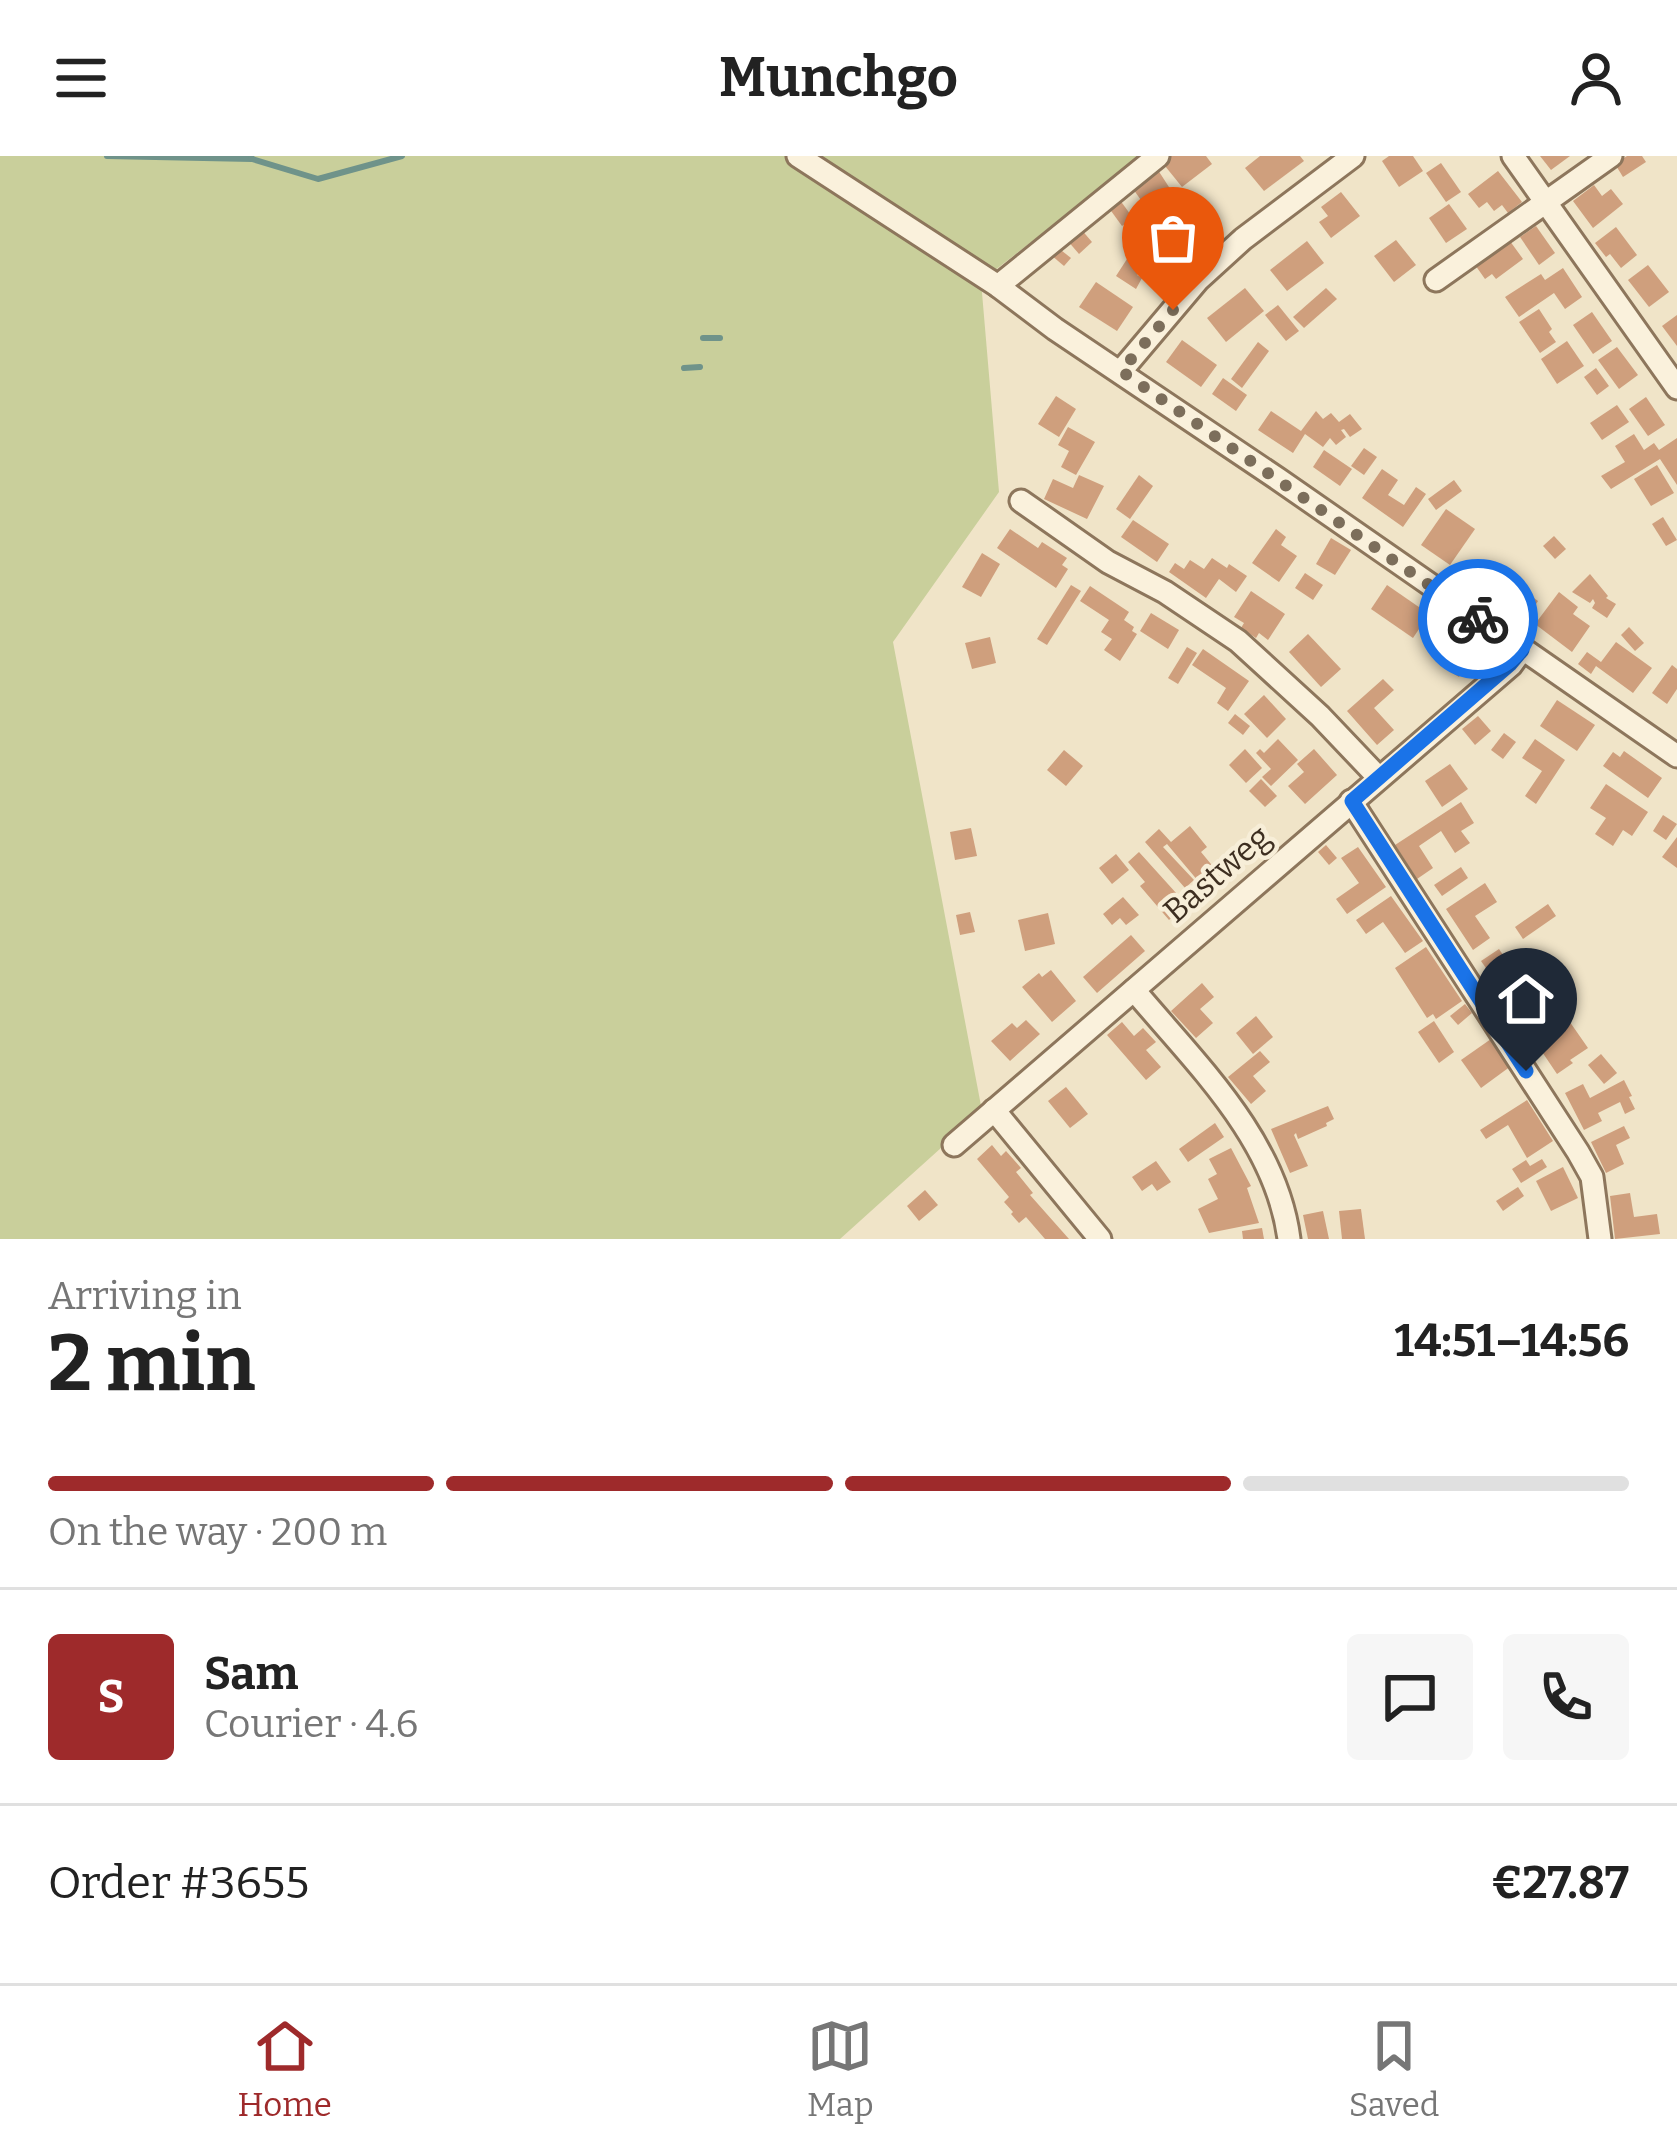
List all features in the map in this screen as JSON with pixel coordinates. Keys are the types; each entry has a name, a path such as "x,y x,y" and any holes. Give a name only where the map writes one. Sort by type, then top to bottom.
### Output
{"street":[{"path":"798,156 998,286 1677,756"},
{"path":"998,286 1158,156"},
{"path":"1121,371 1228,252 1353,156"},
{"path":"1513,156 1677,388"},
{"path":"1436,280 1611,156"},
{"path":"1021,501 1108,562 1165,592 1238,641 1378,777"},
{"name":"Bastweg","path":"954,1145 1522,650"},
{"path":"1352,801 1578,1151 1592,1177 1600,1239"},
{"path":"1134,990 1241,1120 1275,1184 1289,1239"},
{"path":"994,1110 1100,1239"}],"green space":[{"path":"0,156 1142,156 981,281 999,492 893,642 982,1111 840,1239 0,1239"}],"building":[{"path":"1168,156 1206,156 1212,164 1182,187 1161,161"},
{"path":"1260,156 1300,156 1304,161 1264,191 1245,168"},
{"path":"1389,156 1413,156 1423,171 1399,187 1382,161"},
{"path":"1540,156 1570,156 1551,170"},
{"path":"1627,156 1642,156 1646,162 1623,177 1615,164"},
{"path":"1441,163 1461,192 1446,202 1426,173"},
{"path":"1156,167 1178,201 1162,214 1150,198 1143,203 1131,186"},
{"path":"1498,171 1522,202 1508,213 1502,205 1494,211 1487,202 1479,208 1468,194"},
{"path":"1594,185 1602,196 1611,189 1623,204 1593,228 1573,201"},
{"path":"1341,192 1360,216 1331,238 1319,222 1328,216 1321,207"},
{"path":"1117,196 1133,218 1122,226 1106,204"},
{"path":"1449,204 1467,229 1446,243 1429,218"},
{"path":"1195,205 1214,227 1179,256 1160,234"},
{"path":"1536,226 1555,253 1539,265 1520,237"},
{"path":"1616,227 1637,255 1621,268 1595,243"},
{"path":"1080,228 1092,242 1079,254 1067,240"},
{"path":"1507,237 1523,259 1496,279 1492,274 1485,279 1473,262"},
{"path":"1396,240 1416,265 1394,282 1374,256"},
{"path":"1307,241 1324,263 1287,291 1270,270"},
{"path":"1057,247 1071,258 1064,266 1051,255"},
{"path":"1127,259 1142,268 1136,289 1116,276"},
{"path":"1648,265 1669,292 1649,307 1628,280"},
{"path":"1563,268 1582,297 1565,309 1554,293 1519,317 1505,297 1541,274 1545,280"},
{"path":"1096,282 1133,307 1117,331 1079,307"},
{"path":"1245,288 1264,311 1226,342 1207,318"},
{"path":"1326,288 1337,299 1304,328 1293,317"},
{"path":"1278,305 1299,331 1286,341 1265,315"},
{"path":"1539,309 1556,342 1540,353 1519,322"},
{"path":"1592,312 1612,341 1593,354 1573,325"},
{"path":"1677,315 1677,346 1662,326"},
{"path":"1182,340 1217,365 1201,387 1166,362"},
{"path":"1567,341 1584,366 1557,384 1541,359"},
{"path":"1258,342 1269,351 1242,388 1231,379"},
{"path":"1617,347 1638,375 1619,389 1598,360"},
{"path":"1596,368 1609,386 1597,395 1584,377"},
{"path":"1223,378 1247,395 1236,411 1212,394"},
{"path":"1056,396 1076,409 1059,437 1038,424"},
{"path":"1646,397 1665,425 1648,436 1629,409"},
{"path":"1617,405 1629,422 1602,440 1590,423"},
{"path":"1271,411 1301,431 1316,411 1323,419 1331,413 1339,422 1350,414 1362,429 1350,437 1341,430 1346,437 1336,445 1330,438 1323,447 1305,434 1293,453 1258,430"},
{"path":"1068,427 1095,442 1076,475 1061,467 1069,451 1058,445"},
{"path":"1634,434 1644,450 1654,443 1659,450 1677,438 1677,485 1660,459 1611,489 1601,476 1625,462 1615,446"},
{"path":"1364,448 1377,457 1364,475 1351,466"},
{"path":"1324,450 1352,469 1340,486 1313,467"},
{"path":"1657,465 1674,493 1651,506 1634,479"},
{"path":"1382,469 1398,480 1388,495 1404,505 1416,487 1426,494 1403,527 1362,498"},
{"path":"1079,475 1104,486 1087,519 1044,499 1053,479 1073,488"},
{"path":"1139,475 1153,486 1130,519 1116,509"},
{"path":"1454,480 1462,491 1436,510 1428,499"},
{"path":"1446,509 1475,529 1450,565 1421,545"},
{"path":"1663,517 1677,540 1666,546 1652,524"},
{"path":"1133,520 1169,544 1157,562 1121,537"},
{"path":"1010,529 1038,548 1042,542 1067,558 1062,565 1068,569 1056,588 997,548"},
{"path":"1276,529 1286,537 1281,545 1297,556 1279,582 1252,563"},
{"path":"1554,536 1566,549 1555,559 1543,546"},
{"path":"1331,538 1351,550 1335,575 1316,564"},
{"path":"982,553 1000,564 981,597 962,587"},
{"path":"1212,558 1247,576 1236,592 1219,579 1206,598 1169,572 1175,563 1184,569 1190,560 1204,569"},
{"path":"1486,561 1495,568 1484,583 1475,576"},
{"path":"1305,573 1323,585 1313,600 1295,588"},
{"path":"1590,574 1606,598 1616,604 1607,618 1592,608 1593,599 1590,603 1572,592"},
{"path":"1071,585 1081,591 1047,645 1037,639"},
{"path":"1387,585 1429,614 1413,638 1371,609"},
{"path":"1090,586 1129,612 1124,620 1137,634 1120,661 1104,650 1112,639 1101,632 1109,620 1080,601"},
{"path":"1521,589 1538,601 1529,615 1511,604"},
{"path":"1251,591 1285,614 1268,640 1241,628 1244,623 1234,617"},
{"path":"1559,592 1578,607 1573,614 1590,626 1572,652 1535,624"},
{"path":"1151,613 1179,630 1168,649 1140,631"},
{"path":"1629,627 1644,643 1635,651 1621,635"},
{"path":"1308,634 1341,669 1321,687 1289,652"},
{"path":"990,637 996,663 972,669 965,643"},
{"path":"1468,639 1479,646 1459,677 1448,670"},
{"path":"1616,642 1652,668 1633,693 1596,666 1591,674 1578,664 1587,652 1601,662"},
{"path":"1187,647 1197,653 1178,684 1168,678"},
{"path":"1203,649 1249,681 1228,711 1217,703 1226,688 1192,665"},
{"path":"1672,665 1677,669 1677,689 1667,704 1652,693"},
{"path":"1383,679 1394,690 1374,708 1394,730 1377,745 1347,711"},
{"path":"1264,695 1286,719 1267,738 1244,714"},
{"path":"1557,700 1595,725 1577,751 1540,726"},
{"path":"1235,714 1250,726 1243,735 1228,723"},
{"path":"1478,716 1491,731 1475,745 1462,729"},
{"path":"1504,733 1516,742 1503,759 1491,750"},
{"path":"1278,739 1298,760 1271,786 1262,777 1271,769 1256,753 1260,749 1264,753"},
{"path":"1535,739 1565,760 1536,804 1525,796 1542,771 1522,758"},
{"path":"1245,749 1262,768 1246,783 1229,765"},
{"path":"1314,749 1337,775 1305,804 1288,786 1304,772 1297,764"},
{"path":"1064,750 1083,766 1066,786 1047,770"},
{"path":"1624,751 1662,778 1648,798 1603,766 1613,752 1620,757"},
{"path":"1450,764 1468,789 1442,807 1425,781"},
{"path":"1261,779 1277,796 1265,807 1249,791"},
{"path":"1606,784 1648,812 1632,836 1623,830 1613,846 1595,834 1606,818 1590,808"},
{"path":"1461,802 1474,823 1461,831 1470,843 1455,853 1441,831 1419,846 1433,868 1417,879 1395,845"},
{"path":"1663,815 1677,824 1666,840 1653,831"},
{"path":"1190,826 1207,847 1201,852 1220,875 1204,888 1167,844 1163,847 1194,880 1185,888 1145,842 1159,829 1171,842"},
{"path":"971,828 977,856 955,860 950,832"},
{"path":"1677,837 1677,868 1662,857"},
{"path":"1326,845 1337,858 1329,865 1318,852"},
{"path":"1358,847 1386,887 1347,914 1336,899 1359,883 1341,858"},
{"path":"1139,852 1186,904 1169,920 1140,886 1145,882 1128,862"},
{"path":"1116,854 1129,870 1112,884 1099,868"},
{"path":"1461,867 1468,878 1442,896 1434,885"},
{"path":"1485,883 1497,902 1475,916 1490,938 1473,950 1446,909"},
{"path":"1391,896 1423,941 1405,953 1383,922 1366,934 1356,920"},
{"path":"1123,897 1139,915 1126,925 1120,918 1112,925 1103,914"},
{"path":"1548,904 1556,916 1523,939 1515,927"},
{"path":"970,912 975,932 960,935 956,915"},
{"path":"1048,913 1055,944 1025,951 1018,920"},
{"path":"1131,935 1145,951 1097,993 1083,977"},
{"path":"1426,947 1462,1001 1436,1019 1433,1014 1427,1018 1395,968"},
{"path":"1499,949 1505,958 1488,971 1481,961"},
{"path":"1522,957 1549,998 1538,1006 1533,1000 1524,1005 1520,999 1510,1005 1491,977"},
{"path":"1051,970 1076,1001 1052,1022 1022,987"},
{"path":"1202,983 1214,997 1200,1009 1213,1023 1196,1038 1171,1011"},
{"path":"1465,1004 1472,1013 1458,1025 1450,1016"},
{"path":"1565,1015 1588,1048 1557,1074 1532,1037"},
{"path":"1256,1016 1273,1037 1253,1054 1236,1033"},
{"path":"1026,1020 1040,1034 1010,1061 991,1041 1012,1023 1017,1028"},
{"path":"1434,1021 1454,1052 1439,1063 1418,1032"},
{"path":"1122,1022 1134,1036 1143,1028 1156,1042 1146,1050 1161,1067 1146,1080 1107,1035"},
{"path":"1491,1039 1511,1066 1481,1088 1461,1060"},
{"path":"1260,1051 1270,1062 1253,1076 1266,1091 1251,1104 1228,1077"},
{"path":"1601,1054 1617,1073 1604,1084 1588,1065"},
{"path":"1624,1080 1635,1109 1625,1114 1620,1102 1598,1113 1602,1121 1584,1130 1565,1093 1583,1084 1590,1098"},
{"path":"1066,1087 1088,1114 1070,1128 1048,1101"},
{"path":"1527,1100 1553,1141 1527,1158 1508,1125 1486,1139 1480,1130"},
{"path":"1328,1106 1334,1119 1327,1126 1298,1139 1294,1135 1308,1166 1290,1173 1271,1129"},
{"path":"1215,1123 1224,1137 1188,1162 1179,1149"},
{"path":"1624,1126 1630,1138 1616,1145 1624,1164 1606,1173 1591,1142"},
{"path":"992,1145 1001,1156 1006,1151 1021,1168 1016,1172 1033,1193 1030,1195 1069,1239 1045,1239 1026,1217 1019,1223 1011,1214 1004,1202 1009,1197 977,1159"},
{"path":"1231,1148 1251,1186 1247,1188 1259,1223 1209,1233 1198,1209 1218,1199 1208,1179 1217,1174 1209,1159"},
{"path":"1542,1159 1547,1167 1521,1183 1512,1169 1526,1160 1530,1166"},
{"path":"1156,1161 1171,1182 1157,1191 1152,1184 1142,1191 1132,1177"},
{"path":"1563,1167 1578,1198 1551,1211 1536,1181"},
{"path":"1518,1187 1524,1196 1503,1211 1496,1201"},
{"path":"925,1190 938,1205 919,1221 907,1206"},
{"path":"1630,1193 1634,1217 1657,1214 1660,1234 1615,1239 1610,1196"},
{"path":"1361,1209 1365,1239 1342,1239 1339,1211"},
{"path":"1323,1211 1329,1239 1308,1239 1303,1215"},
{"path":"1262,1228 1264,1239 1243,1239 1242,1231"}],"waterway":[{"path":"107,156 252,159"},
{"path":"251,156 318,179 402,156"},
{"path":"703,338 720,338"},
{"path":"684,368 700,367"}],"way so far":[{"path":"1173,310 1121,371 1478,619"}],"route":[{"path":"1478,619 1522,650 1352,801 1526,1071"}]}
